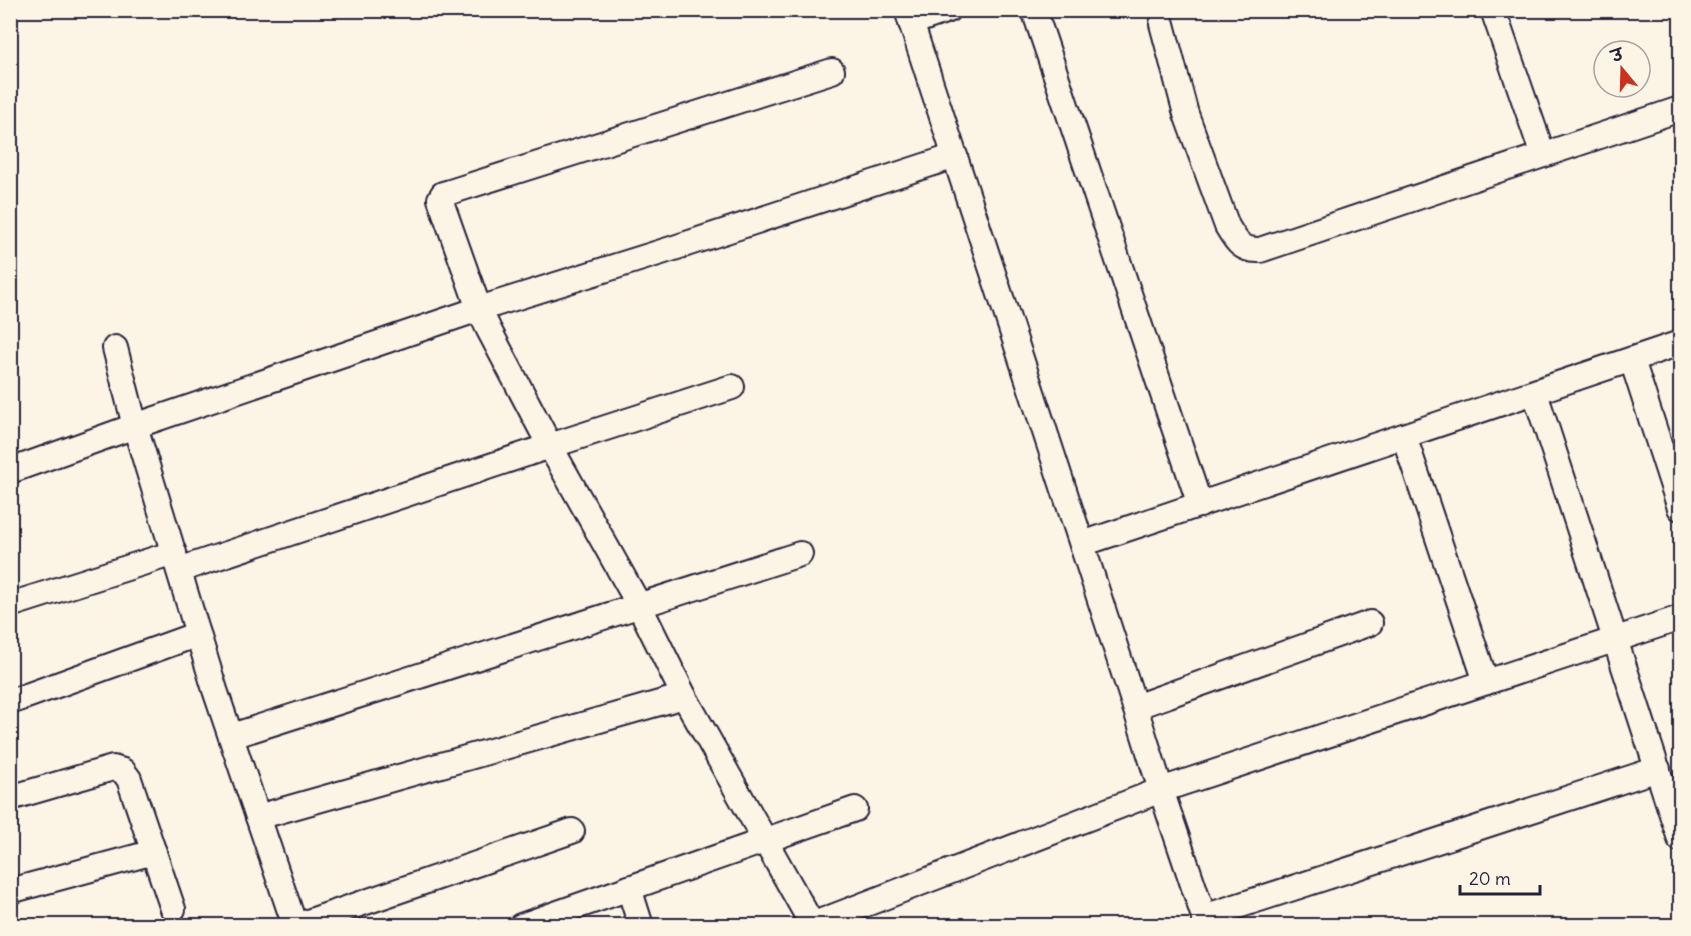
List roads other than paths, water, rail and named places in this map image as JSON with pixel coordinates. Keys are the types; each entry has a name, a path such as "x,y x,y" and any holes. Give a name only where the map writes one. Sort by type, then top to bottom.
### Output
{"street":[{"path":"948,10 909,17 1205,921 1658,769"},
{"path":"1034,10 1200,505"},
{"path":"1492,10 1543,154"},
{"path":"1162,24 1186,114 1227,226 1237,243 1250,250 1260,250 1680,109"},
{"path":"832,71 443,194 440,199 479,309 550,446 639,605 684,696 812,925 1161,790 1680,618"},
{"path":"10,471 479,309 955,156"},
{"path":"1082,544 1680,343"},
{"path":"115,348 135,426 215,690 295,926 572,831"},
{"path":"1632,360 1680,508"},
{"path":"10,605 177,562 732,387"},
{"path":"1535,393 1680,839"},
{"path":"1404,436 1486,682"},
{"path":"232,736 800,554"},
{"path":"1135,707 1370,623"},
{"path":"10,702 198,634"},
{"path":"258,817 684,696"},
{"path":"10,798 113,768 123,771 129,779 173,909"},
{"path":"521,926 855,809"},
{"path":"10,891 153,852"},
{"path":"629,888 641,926"}]}
